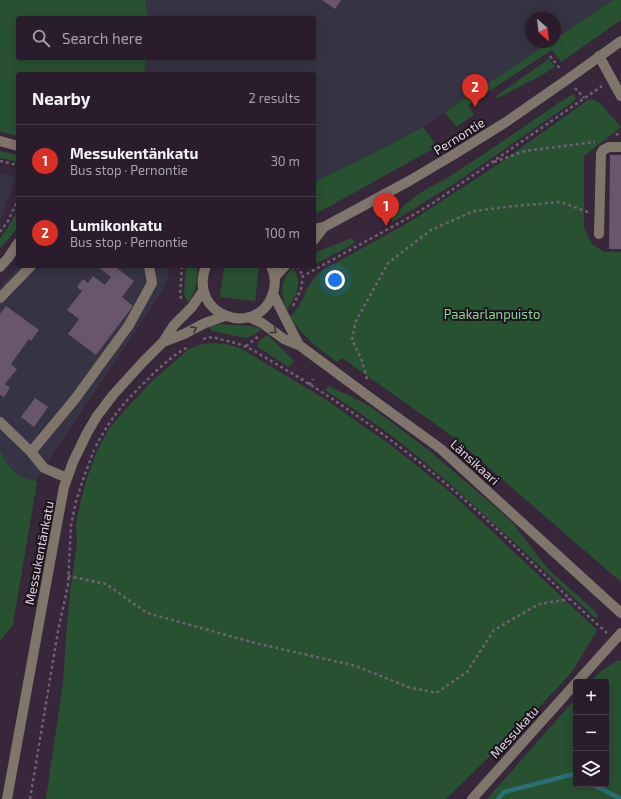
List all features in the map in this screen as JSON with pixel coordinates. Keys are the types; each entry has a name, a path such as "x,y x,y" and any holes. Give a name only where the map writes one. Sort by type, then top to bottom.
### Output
{"street":[{"name":"Pernontie","path":"317,227 403,184 453,155 568,80 621,41"},
{"path":"599,56 621,96"},
{"path":"0,142 16,146"},
{"path":"599,234 601,154 603,150 609,147 621,147"},
{"path":"0,266 8,258 16,246"},
{"path":"0,298 29,268"},
{"path":"31,452 75,399 129,325 152,283 149,268"},
{"path":"205,268 202,280 203,292 208,302 218,312 225,316 236,318 249,317 266,306 271,299 275,286 275,277 273,268"},
{"path":"275,277 283,268"},
{"name":"Messukentänkatu","path":"8,799 55,535 67,478 79,448 97,416 126,380 163,342 174,325 203,292"},
{"name":"Länsikaari","path":"273,294 299,345"},
{"name":"Messukentänkatu","path":"163,342 184,334 205,323 225,316"},
{"name":"Länsikaari","path":"249,317 262,323 284,339 299,345 441,449 621,613"},
{"path":"0,422 31,452 44,468 67,478"},
{"name":"Messukatu","path":"579,679 618,636"},
{"name":"Messukatu","path":"472,799 573,685"}],"path":[{"path":"303,276 433,203 612,80"},
{"path":"611,137 621,132"},
{"path":"490,164 524,151 599,141"},
{"path":"0,161 16,165"},
{"path":"372,399 361,358 352,340 356,321 388,263 431,230 474,211 560,202 600,215"},
{"path":"0,232 8,221 16,204"},
{"path":"182,268 180,295 182,303"},
{"path":"292,308 301,289 303,276 298,268"},
{"path":"203,339 210,337 246,346 309,384 361,418 394,442 452,489 518,549 586,615 618,636"},
{"path":"30,799 58,631 68,586 71,525 76,501 85,474 94,449 120,408 146,380 164,364 190,345"},
{"path":"309,384 313,379"},
{"path":"68,576 106,584 147,613 255,643 356,666 408,687 436,693 467,672 494,630 539,604 570,598"}],"shaded area":[{"path":"145,0 613,0 561,35 561,12 525,12 525,48 541,48 423,127 316,181 316,72 144,72 146,60 316,60 316,16 148,16"},
{"path":"0,173 16,176 0,222"},
{"path":"16,268 168,268 168,278 163,290 38,476 37,482 0,474 0,287"}],"green space":[{"path":"0,0 145,0 148,16 16,16 16,60 146,60 144,72 16,72 16,136 0,132"},
{"path":"613,0 621,0 621,20 561,62 552,50 468,105 474,115 456,127 445,112 541,48 561,48 561,35"},
{"path":"549,59 555,67 498,98 496,96"},
{"path":"574,94 576,98 573,102 454,184 392,222 390,217 418,194 450,176"},
{"name":"Paakarlanpuisto","path":"592,99 600,103 621,127 584,156 584,228 592,244 604,252 621,252 621,582 452,436 342,358 337,362 317,347 290,317 294,313 318,273 411,221 497,165 588,100"},
{"path":"423,127 433,140 434,146 431,150 316,214 316,181"},
{"path":"0,151 16,155 16,162 0,158"},
{"path":"16,213 16,230 0,248 0,238"},
{"path":"352,238 355,243 316,264 316,252"},
{"path":"186,268 198,268 195,290 188,302 184,293"},
{"path":"224,268 259,268 255,301 220,297"},
{"path":"293,268 298,279 298,289 287,310 283,299 282,288 286,277"},
{"path":"219,324 251,326 262,329 254,335 246,338 212,331 208,327"},
{"path":"268,335 294,361 291,365 288,367 258,347 259,341"},
{"path":"210,343 226,344 240,348 325,399 392,446 449,491 597,630 572,672 529,718 446,799 46,799 63,682 71,584 77,544 76,524 88,475 97,451 109,429 124,411 151,382 189,349"},
{"path":"329,386 371,407 426,448 493,505 512,522 550,571 594,610 598,619 440,475 372,422 325,390"},
{"path":"0,451 14,472 21,477 37,482 13,625 0,641"},
{"path":"619,660 621,661 621,799 487,799 573,701 573,787 609,787 609,679 593,679"}],"building":[{"path":"322,0 341,0 335,9"},
{"path":"610,155 621,155 621,249 609,249"},
{"path":"100,268 117,268 134,281 122,297 133,306 96,355 68,334 79,319 67,310 82,291 77,287 83,279 88,283 93,276 105,285 111,277"},
{"path":"6,306 39,330 31,341 29,339 11,364 17,369 5,384 10,388 4,397 0,395 0,314"},
{"path":"35,398 48,407 34,427 21,417"}],"waterway":[{"path":"498,799 504,792 573,774"},
{"path":"598,787 621,799"}],"place":[{"name":"Lumikonkatu","path":"475,107"},
{"name":"Messukentänkatu","path":"386,226"}]}
